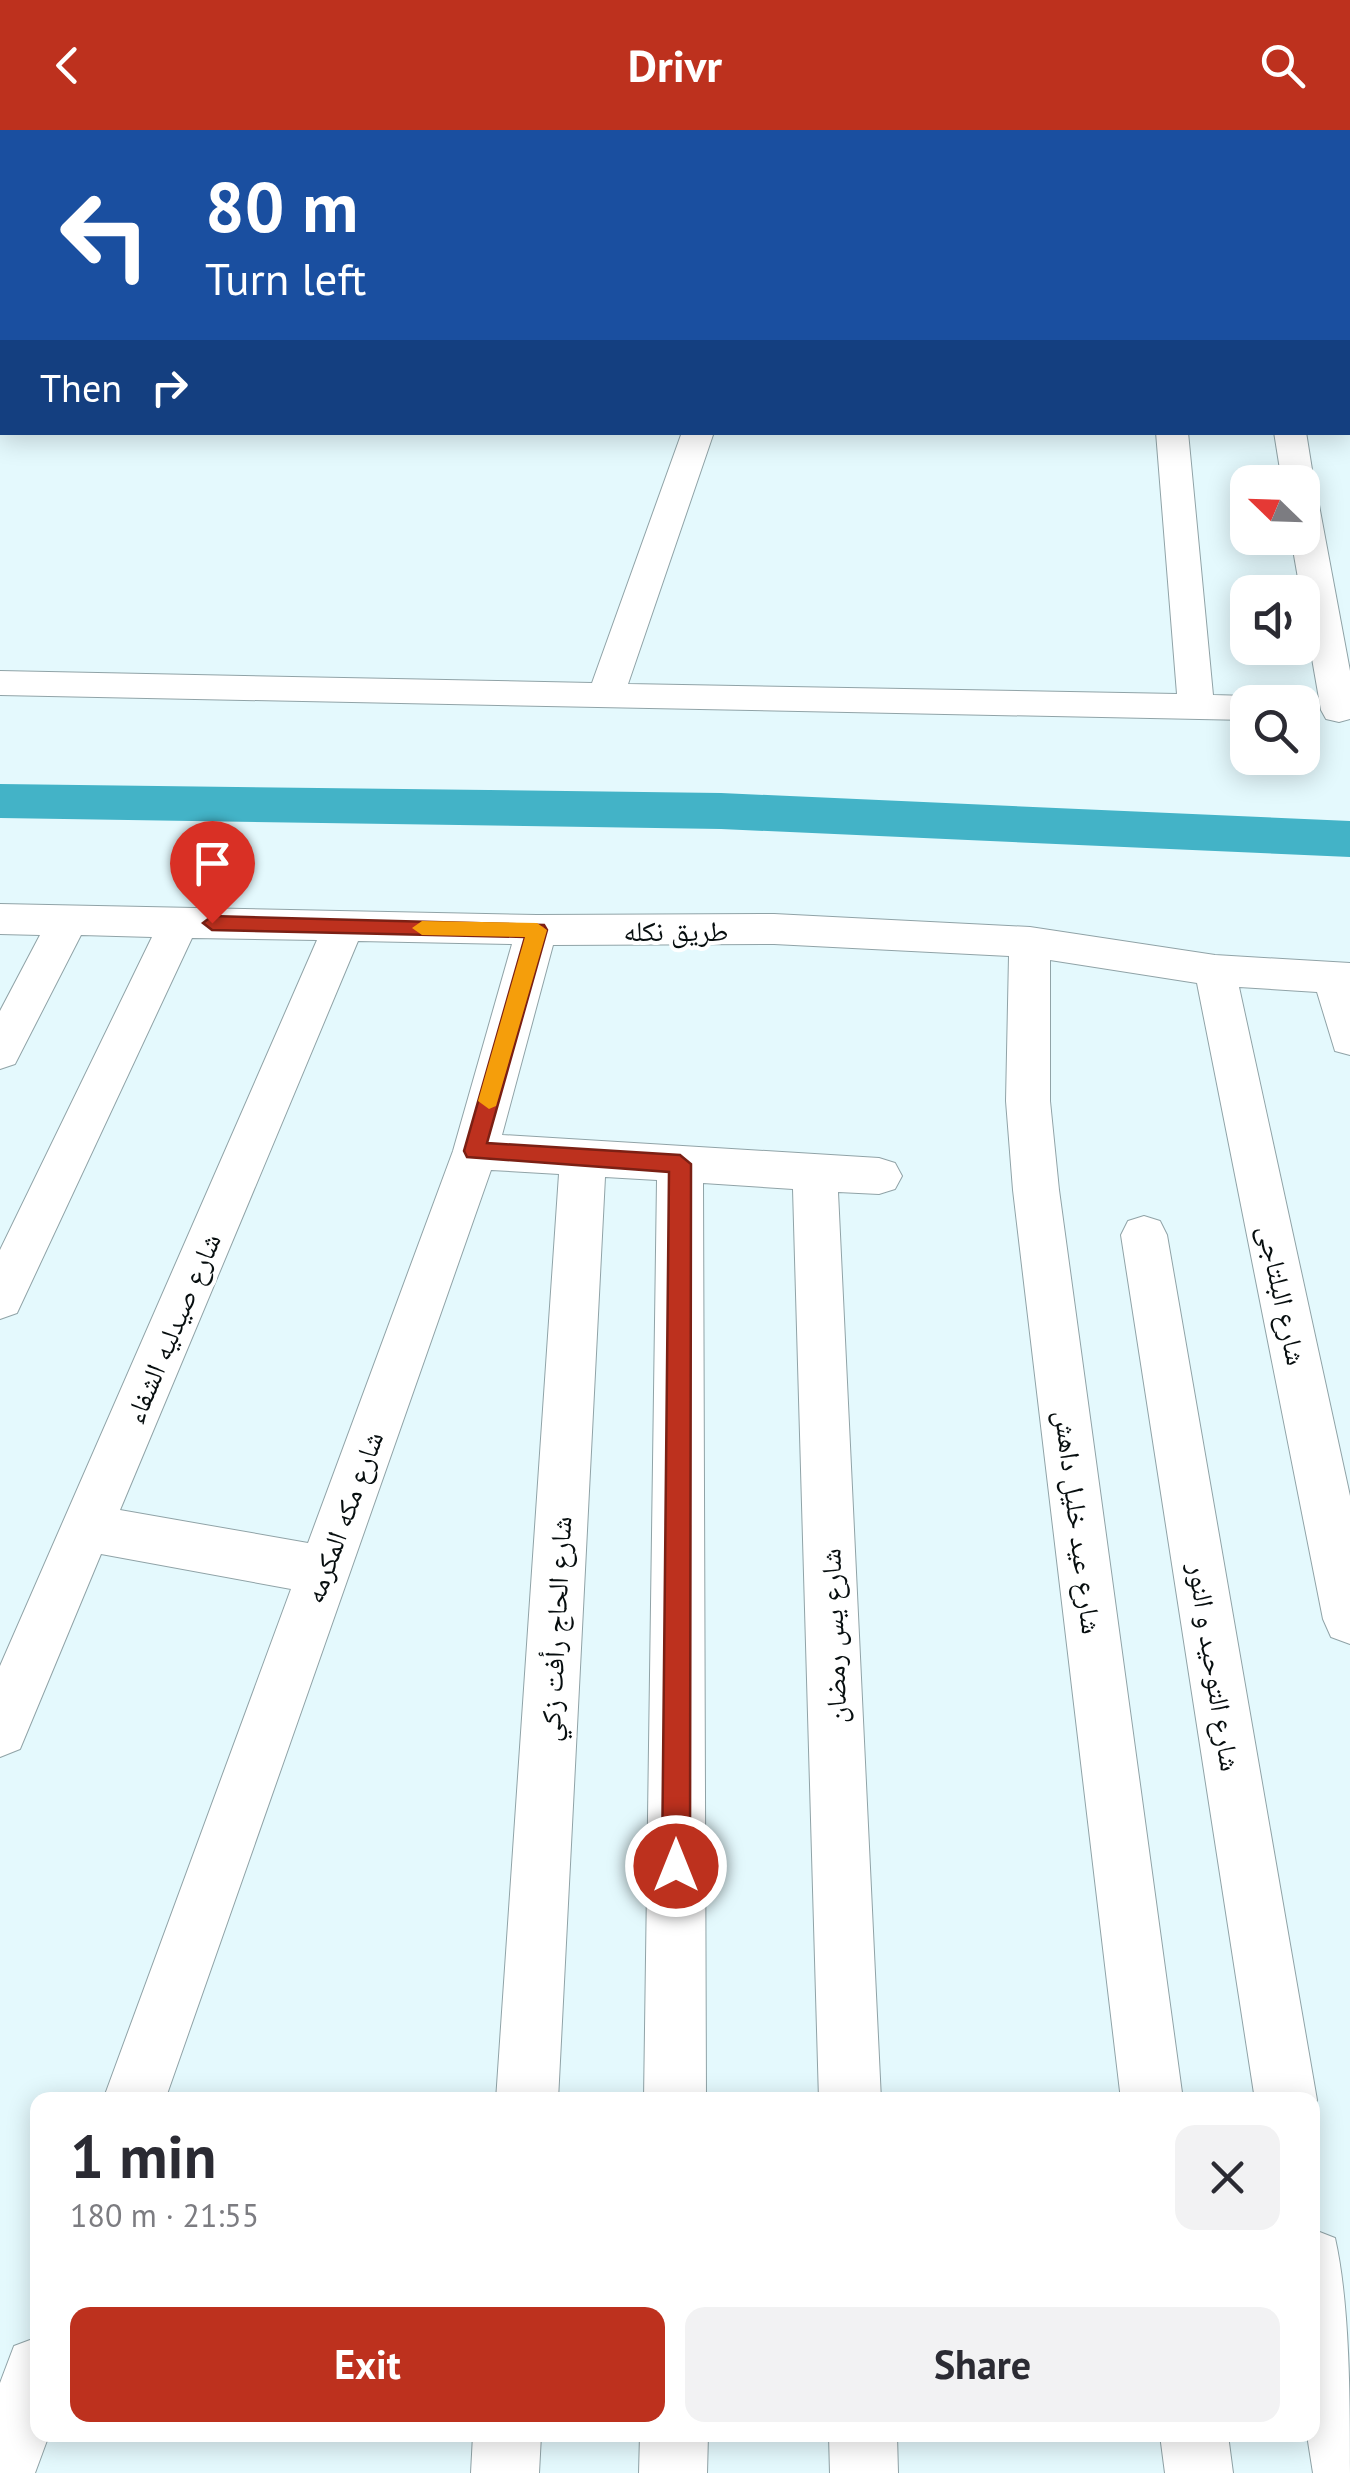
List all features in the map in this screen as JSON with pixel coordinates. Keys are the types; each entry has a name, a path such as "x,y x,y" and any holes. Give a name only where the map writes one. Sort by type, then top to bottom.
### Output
{"street":[{"path":"606,694 697,435"},
{"path":"1172,435 1196,706"},
{"path":"1290,435 1295,465"},
{"path":"1309,555 1330,709"},
{"path":"0,683 1230,707"},
{"name":"طريق نكله","path":"0,919 537,930 774,929 1030,942 1215,970 1342,979"},
{"path":"0,1052 68,920"},
{"path":"0,1298 179,922"},
{"name":"شارع صيدليه الشفاء","path":"0,1730 344,926"},
{"name":"شارع مكه المكرمه","path":"137,2092 474,1151 537,930"},
{"name":"شارع عيد خليل داهش","path":"1030,942 1028,1101 1036,1190 1151,2092"},
{"name":"شارع البلتاجى","path":"1215,970 1350,1619"},
{"path":"1342,979 1350,1040"},
{"path":"474,1151 879,1176"},
{"name":"شارع الحاج رأفت زكي","path":"527,2092 583,1158"},
{"path":"675,2092 680,1164"},
{"name":"شارع يس رمضان","path":"815,1173 850,2092"},
{"name":"شارع التوحيد و النور","path":"1144,1235 1285,2092"},
{"path":"87,1528 324,1570"},
{"path":"1320,2309 1347,2473"},
{"path":"1,2473 30,2392"},
{"path":"505,2473 507,2442"},
{"path":"673,2473 674,2442"},
{"path":"863,2442 864,2473"},
{"path":"1195,2442 1199,2473"}],"waterway":[{"path":"0,801 721,811 1350,839"}],"slow traffic":[{"path":"422,928 537,930 489,1101"}],"route":[{"path":"212,923 537,930 474,1151 680,1164 676,1866"}]}
